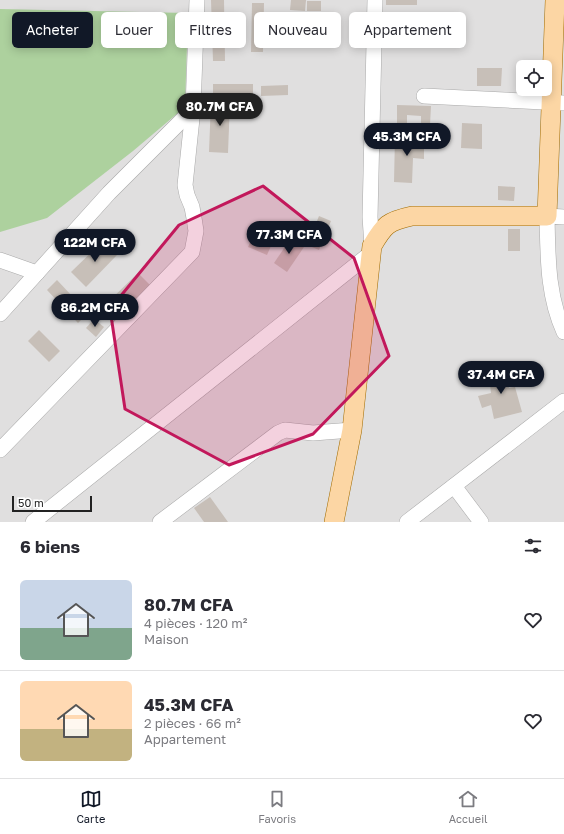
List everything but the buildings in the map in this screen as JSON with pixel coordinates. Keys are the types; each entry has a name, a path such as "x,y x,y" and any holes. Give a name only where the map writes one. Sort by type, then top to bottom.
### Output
{"main road":[{"path":"334,522 352,430 372,250 380,233 388,224 398,219 412,216 555,216 558,102 555,0"}],"street":[{"path":"0,450 192,252 196,231 186,185 193,109 197,0"},
{"path":"33,522 372,250 370,217 375,0"},
{"path":"424,96 558,102"},
{"path":"0,314 109,193 193,109"},
{"path":"555,216 548,271 552,295 564,332"},
{"path":"0,260 37,273"},
{"path":"407,522 564,401"},
{"path":"160,522 278,433 285,430 313,433 352,430"},
{"path":"454,486 482,522"}],"highlighted area":[{"path":"263,186 354,258 389,356 313,434 229,465 125,409 110,309 179,225"}],"shaded area":[{"path":"0,0 564,0 564,522 0,522"}],"green space":[{"path":"0,9 141,12 101,12 101,48 167,48 167,13 175,13 175,48 187,48 185,107 133,151 47,218 0,232"}]}
